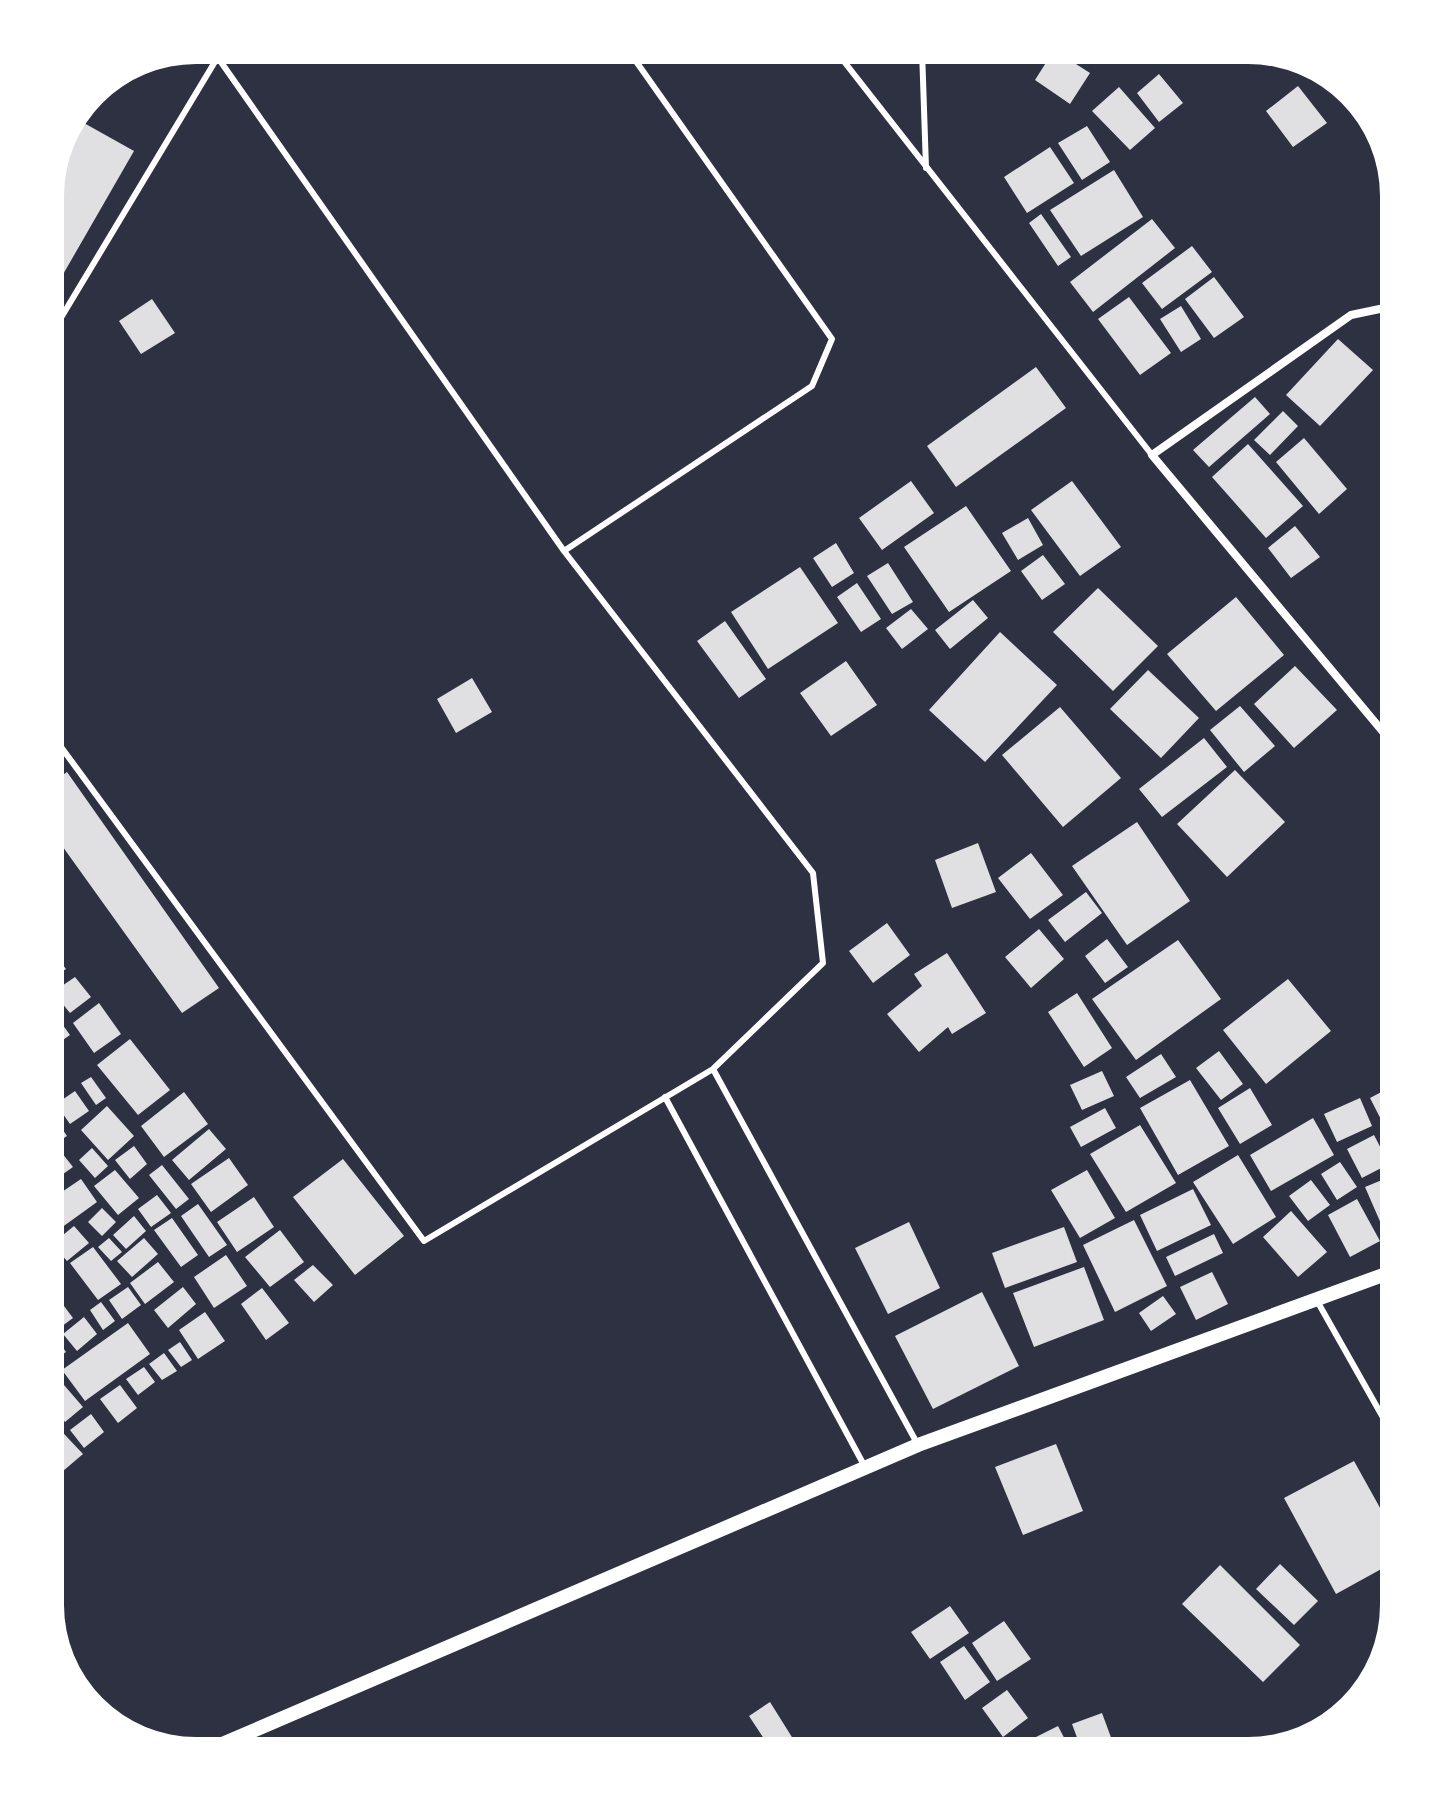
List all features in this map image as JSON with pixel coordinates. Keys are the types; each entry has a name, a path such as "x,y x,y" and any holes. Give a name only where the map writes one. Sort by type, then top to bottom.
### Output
{"street":[{"path":"1380,309 1351,315 1152,455 1380,728"},
{"path":"238,1737 918,1445 1380,1276"}],"lane":[{"path":"64,313 212,64"},
{"path":"64,751 424,1241 713,1069 823,963 813,873 564,551 227,64"},
{"path":"564,551 812,386 832,339 638,64"},
{"path":"846,64 1152,455"},
{"path":"922,64 926,168"},
{"path":"713,1069 918,1445"},
{"path":"665,1097 865,1467"},
{"path":"1316,1299 1380,1412"}],"building":[{"path":"1045,64 1076,64 1090,73 1070,104 1035,80"},
{"path":"1159,74 1183,103 1159,122 1137,93"},
{"path":"1298,86 1327,123 1293,147 1266,111"},
{"path":"1119,87 1155,128 1130,150 1092,111"},
{"path":"86,124 134,151 64,273 64,187 68,162 78,137"},
{"path":"1087,126 1110,162 1082,180 1058,143"},
{"path":"1050,147 1074,183 1027,213 1004,177"},
{"path":"1114,170 1143,217 1081,256 1050,210"},
{"path":"1041,214 1071,257 1058,266 1029,223"},
{"path":"1152,219 1175,248 1093,312 1070,282"},
{"path":"1192,246 1212,272 1162,309 1142,283"},
{"path":"1214,277 1244,317 1214,338 1185,299"},
{"path":"1129,297 1171,353 1140,375 1098,319"},
{"path":"152,299 175,333 141,354 119,321"},
{"path":"1181,306 1201,339 1181,352 1160,319"},
{"path":"1338,339 1373,370 1320,426 1286,395"},
{"path":"1036,367 1066,408 956,487 927,446"},
{"path":"1255,397 1270,414 1209,467 1193,450"},
{"path":"1283,411 1298,426 1270,455 1254,440"},
{"path":"1304,438 1347,489 1319,514 1276,462"},
{"path":"1248,444 1303,506 1266,538 1212,477"},
{"path":"911,481 934,513 882,550 859,518"},
{"path":"1072,481 1121,547 1080,576 1031,510"},
{"path":"966,506 1011,571 949,612 904,547"},
{"path":"1028,518 1043,545 1018,560 1002,533"},
{"path":"1295,526 1320,557 1291,578 1268,548"},
{"path":"836,543 854,573 832,587 813,558"},
{"path":"1043,555 1065,584 1042,600 1021,571"},
{"path":"888,563 913,602 892,614 867,576"},
{"path":"800,567 838,623 768,669 731,612"},
{"path":"857,583 881,619 861,632 837,597"},
{"path":"1098,588 1158,646 1113,691 1053,632"},
{"path":"1236,597 1284,655 1216,711 1167,654"},
{"path":"973,600 988,618 950,649 935,630"},
{"path":"911,609 928,629 902,649 886,628"},
{"path":"725,621 766,679 739,698 697,641"},
{"path":"1000,632 1057,685 985,762 929,710"},
{"path":"846,661 877,705 831,736 800,693"},
{"path":"1295,666 1337,710 1294,748 1254,704"},
{"path":"1148,670 1199,718 1161,758 1110,709"},
{"path":"472,678 492,712 456,733 437,699"},
{"path":"1240,706 1275,746 1244,772 1210,730"},
{"path":"1060,707 1121,778 1063,827 1002,755"},
{"path":"1204,738 1227,767 1162,817 1139,789"},
{"path":"1235,770 1285,822 1227,877 1177,824"},
{"path":"67,772 219,988 182,1013 64,849 64,774"},
{"path":"1137,822 1190,901 1127,945 1072,866"},
{"path":"978,843 996,892 952,908 935,860"},
{"path":"1031,853 1063,895 1030,919 998,878"},
{"path":"1086,892 1102,913 1065,942 1048,920"},
{"path":"887,923 910,955 873,983 849,951"},
{"path":"1039,929 1064,959 1031,988 1005,957"},
{"path":"1107,939 1128,967 1105,983 1085,956"},
{"path":"1178,940 1221,999 1136,1060 1092,999"},
{"path":"947,953 986,1013 952,1034 948,1027 919,1052 887,1014 922,986 914,974"},
{"path":"75,977 91,997 70,1013 64,1006 64,984"},
{"path":"1288,979 1331,1031 1266,1084 1223,1030"},
{"path":"1077,993 1112,1048 1084,1067 1048,1012"},
{"path":"99,1003 121,1034 94,1053 73,1023"},
{"path":"130,1039 170,1090 138,1115 97,1065"},
{"path":"1219,1051 1243,1084 1221,1100 1196,1068"},
{"path":"1161,1054 1176,1077 1140,1098 1126,1077"},
{"path":"1102,1071 1114,1096 1082,1110 1070,1085"},
{"path":"91,1077 106,1098 96,1105 81,1083"},
{"path":"1190,1080 1229,1146 1178,1175 1140,1108"},
{"path":"1250,1088 1272,1125 1240,1144 1218,1108"},
{"path":"75,1091 89,1111 70,1124 64,1115 64,1099"},
{"path":"184,1092 208,1124 164,1157 141,1126"},
{"path":"1380,1093 1380,1118 1370,1098"},
{"path":"1360,1098 1372,1126 1337,1142 1324,1114"},
{"path":"107,1106 134,1136 108,1160 81,1130"},
{"path":"1105,1108 1116,1128 1081,1147 1070,1127"},
{"path":"1313,1118 1334,1155 1271,1191 1250,1155"},
{"path":"1140,1125 1176,1183 1126,1212 1090,1154"},
{"path":"209,1129 226,1149 189,1180 172,1160"},
{"path":"1374,1135 1380,1147 1380,1169 1362,1178 1347,1149"},
{"path":"134,1146 147,1164 130,1179 115,1160"},
{"path":"92,1148 108,1166 95,1178 79,1160"},
{"path":"1238,1155 1276,1217 1233,1244 1193,1182"},
{"path":"64,1156 73,1167 64,1173"},
{"path":"229,1158 248,1185 211,1212 191,1184"},
{"path":"343,1159 404,1236 355,1275 293,1197"},
{"path":"1340,1162 1357,1187 1337,1200 1321,1174"},
{"path":"162,1165 189,1199 176,1209 149,1175"},
{"path":"115,1170 139,1198 118,1215 94,1186"},
{"path":"1087,1170 1115,1218 1080,1238 1051,1190"},
{"path":"81,1179 97,1202 64,1226 64,1191"},
{"path":"1311,1180 1330,1205 1308,1221 1289,1196"},
{"path":"1380,1181 1380,1221 1365,1187"},
{"path":"1193,1189 1211,1225 1157,1251 1140,1215"},
{"path":"157,1195 171,1213 151,1227 138,1209"},
{"path":"254,1197 274,1227 237,1252 217,1222"},
{"path":"1357,1199 1380,1241 1350,1257 1328,1215"},
{"path":"198,1204 227,1245 209,1257 181,1216"},
{"path":"102,1208 116,1222 102,1236 88,1222"},
{"path":"1291,1211 1327,1252 1298,1277 1263,1237"},
{"path":"134,1216 146,1231 126,1249 113,1235"},
{"path":"172,1218 198,1255 181,1267 154,1230"},
{"path":"1134,1220 1167,1286 1115,1312 1083,1245"},
{"path":"909,1222 940,1288 888,1314 855,1248"},
{"path":"74,1226 89,1243 67,1261 64,1258 64,1234"},
{"path":"1064,1227 1077,1262 1005,1288 992,1253"},
{"path":"280,1230 304,1262 270,1287 245,1257"},
{"path":"1214,1234 1223,1253 1175,1276 1166,1257"},
{"path":"109,1238 122,1252 111,1261 98,1247"},
{"path":"144,1238 158,1254 132,1277 117,1261"},
{"path":"93,1247 121,1284 98,1300 70,1263"},
{"path":"226,1255 247,1286 214,1308 194,1277"},
{"path":"158,1262 174,1282 145,1304 130,1283"},
{"path":"313,1265 333,1285 314,1302 294,1280"},
{"path":"1084,1267 1104,1320 1034,1347 1013,1293"},
{"path":"1212,1272 1228,1304 1196,1320 1180,1287"},
{"path":"128,1287 141,1305 122,1319 109,1300"},
{"path":"183,1287 196,1304 168,1328 154,1310"},
{"path":"262,1288 289,1323 266,1340 241,1304"},
{"path":"982,1292 1019,1366 933,1409 895,1336"},
{"path":"1163,1296 1176,1314 1151,1331 1139,1313"},
{"path":"101,1302 115,1321 103,1330 90,1310"},
{"path":"64,1306 73,1318 64,1325"},
{"path":"205,1312 225,1341 198,1359 179,1330"},
{"path":"84,1317 97,1334 77,1351 64,1333"},
{"path":"128,1323 150,1354 85,1401 64,1369"},
{"path":"180,1342 192,1360 181,1367 168,1350"},
{"path":"164,1353 177,1371 162,1380 149,1364"},
{"path":"144,1367 155,1382 138,1395 126,1379"},
{"path":"64,1385 83,1407 64,1421"},
{"path":"120,1385 137,1408 118,1423 100,1399"},
{"path":"91,1414 104,1432 84,1448 70,1430"},
{"path":"64,1434 83,1454 64,1470"},
{"path":"1056,1444 1083,1511 1023,1535 995,1467"},
{"path":"1354,1461 1380,1508 1380,1570 1336,1594 1284,1498"},
{"path":"1280,1564 1318,1601 1294,1625 1256,1589"},
{"path":"1220,1565 1300,1645 1263,1682 1182,1604"},
{"path":"950,1606 969,1633 930,1659 911,1632"},
{"path":"1004,1621 1031,1659 997,1681 972,1643"},
{"path":"964,1646 990,1682 965,1700 940,1662"},
{"path":"1007,1690 1028,1718 1003,1737 982,1708"},
{"path":"770,1702 792,1737 763,1737 749,1716"},
{"path":"1102,1713 1111,1737 1077,1737 1072,1724"},
{"path":"1058,1726 1064,1737 1036,1737"}]}
